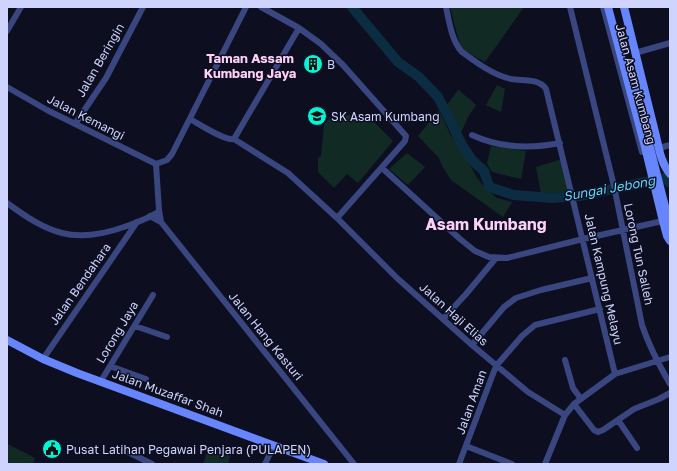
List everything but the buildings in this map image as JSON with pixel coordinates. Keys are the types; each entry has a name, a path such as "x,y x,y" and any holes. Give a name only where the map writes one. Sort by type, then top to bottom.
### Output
{"main road":[{"name":"Jalan Asam Kumbang","path":"608,7 647,142"},
{"name":"Jalan Asam Kumbang","path":"614,7 653,171 667,222 667,236 670,241"},
{"name":"Jalan Asam Kumbang","path":"624,7 659,148 665,167 670,174"},
{"name":"Jalan Muzaffar Shah","path":"7,340 43,359 324,464"}],"street":[{"path":"7,31 21,7"},
{"name":"Jalan Beringin","path":"75,124 106,78 143,7"},
{"path":"161,222 156,164 167,160 172,154 246,7"},
{"path":"261,7 299,28 321,44 343,65 406,136 405,141 337,218"},
{"name":"Jalan Kampung Melayu","path":"446,7 458,47 473,60 496,74 510,79 539,82 545,86 571,187 615,374"},
{"name":"Lorong Tun Salleh","path":"570,7 616,194 642,325 646,338 670,384"},
{"name":"Jalan Asam Kumbang","path":"603,7 641,148 646,162 653,171"},
{"path":"234,139 299,28"},
{"path":"636,53 670,43"},
{"name":"Jalan Kemangi","path":"7,87 75,124 156,164"},
{"name":"Jalan Haji Elias","path":"190,119 224,138 230,140 234,139 284,170 337,218 397,278 496,366 528,392 565,415"},
{"path":"472,135 490,142 513,146 537,147 560,143"},
{"path":"659,148 670,145"},
{"path":"382,168 460,239 475,251 489,257 507,258 583,239 667,222"},
{"path":"7,203 43,227 67,234 81,236 99,234 137,222 159,210"},
{"path":"150,216 161,222"},
{"name":"Jalan Bendahara","path":"43,359 137,222"},
{"name":"Jalan Hang Kasturi","path":"161,222 354,464"},
{"path":"443,319 496,258"},
{"path":"472,345 504,307 516,298 541,290 592,278"},
{"name":"Lorong Jaya","path":"101,381 153,295"},
{"name":"Jalan Aman","path":"459,464 487,386 496,366 525,332 544,322 600,309"},
{"path":"134,326 167,337"},
{"path":"545,464 565,415 574,404 615,374 670,357"},
{"path":"565,360 573,388 581,399"},
{"path":"110,366 146,379"},
{"path":"574,404 594,430 598,432 634,409 670,393"},
{"path":"618,420 637,448"},
{"path":"266,464 274,445"},
{"name":"Jalan Aman","path":"466,446 512,464"},
{"path":"122,449 152,464"}],"green space":[{"path":"450,7 524,7 485,62 461,49"},
{"path":"497,85 505,89 501,112 486,105"},
{"path":"458,90 476,105 468,117 461,133 447,105"},
{"path":"439,110 450,134 465,156 477,178 486,189 497,198 512,202 503,217 451,180 439,158 418,136"},
{"path":"367,115 393,141 358,183 347,174 334,188 318,172 318,158 321,156 324,125 330,117"},
{"path":"491,146 526,151 521,179 492,172 487,164"},
{"path":"407,153 425,167 408,185 389,169"},
{"path":"562,159 571,194 541,194 536,167"},
{"path":"7,444 35,458 32,464 7,464"},
{"path":"209,446 231,452 228,464 203,464"}],"waterway":[{"name":"Sungai Jebong","path":"352,7 398,62 419,77 438,97 462,145 472,160 484,171 489,186 492,188 514,195 552,198 579,196 665,178 670,183"}],"place":[{"name":"B","path":"313,64"},
{"name":"SK Asam Kumbang","path":"317,116"},
{"name":"Pusat Latihan Pegawai Penjara (PULAPEN)","path":"52,449"}],"district":[{"name":"Taman Assam Kumbang Jaya","path":"250,66"},
{"name":"Asam Kumbang","path":"486,224"}]}
